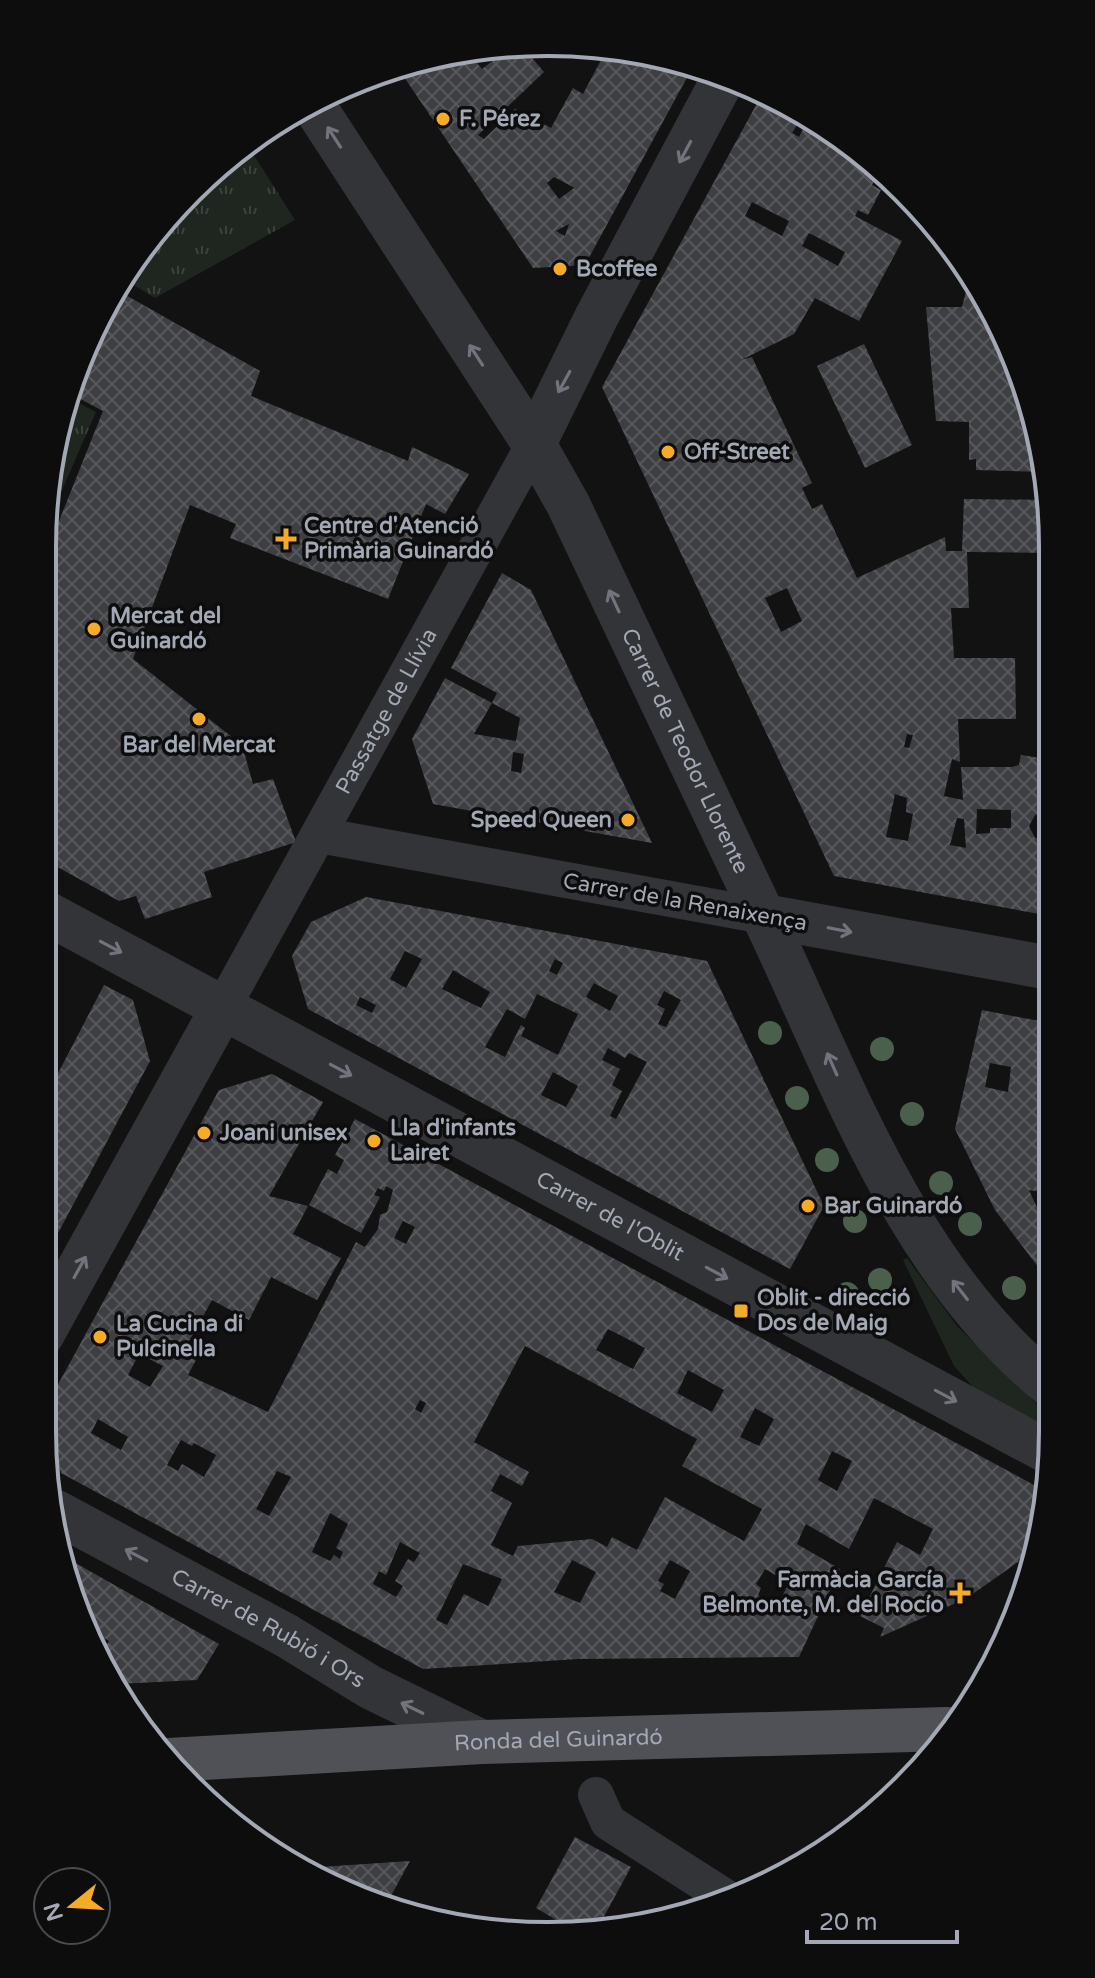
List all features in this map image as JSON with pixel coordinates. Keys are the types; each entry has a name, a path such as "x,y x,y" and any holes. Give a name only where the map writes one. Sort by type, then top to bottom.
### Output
{"main road":[{"name":"Ronda del Guinardó","path":"182,1759 482,1742 938,1729"}],"street":[{"name":"Passatge de Llívia","path":"56,1310 534,444 597,316 719,87"},
{"name":"Carrer de Teodor Llorente","path":"319,113 534,444 568,504 848,1099 922,1239 990,1328 1039,1377"},
{"name":"Carrer de la Renaixença","path":"319,835 1039,966"},
{"name":"Carrer de l'Oblit","path":"56,918 1038,1447"},
{"name":"Carrer de Rubió i Ors","path":"63,1516 287,1636 370,1687 482,1742"},
{"path":"596,1795 608,1822 717,1892"}],"green space":[{"path":"253,154 295,220 155,298 133,284 139,274 178,223 223,178"},
{"path":"78,403 96,412 59,498 65,452"},
{"path":"907,1258 957,1326 1039,1406 1039,1429 973,1387 954,1366 903,1260"}],"building":[{"path":"531,57 544,72 478,135 484,139 515,109 551,128 573,88 583,94 602,59 643,65 687,77 585,265 533,268 405,78 452,65 475,61 482,69 495,59","holes":["554,177 573,187 559,199 547,183","569,224 565,236 556,231"]},
{"path":"757,103 793,122 821,139 872,178 875,180 872,185 881,190 868,215 858,210 855,216 902,241 859,321 815,298 794,334 741,360 752,357 812,483 802,488 812,509 822,504 857,578 945,537 946,551 962,551 964,499 1037,500 1039,553 967,552 969,608 951,608 954,658 1015,658 1016,719 958,719 960,762 952,759 944,796 963,800 961,767 1012,767 1019,765 1021,755 1039,758 1039,814 1035,815 1029,826 1035,838 1039,839 1039,914 834,876 602,387","holes":["797,125 803,129 799,137 792,133","752,202 789,221 782,236 745,216","809,233 845,252 838,266 802,246","787,588 802,621 781,632 765,598","907,734 913,735 909,748 904,747","895,794 907,798 906,812 913,814 908,841 886,837","977,809 1011,810 1011,828 990,828 990,833 976,834","957,818 964,819 966,848 950,845"]},
{"path":"966,291 1002,359 1022,420 1033,472 976,470 976,459 969,460 969,422 936,421 926,307 962,307"},
{"name":"Mercat del Guinardó","path":"126,295 260,371 251,396 408,461 412,447 469,474 445,514 426,504 388,599 230,538 236,524 190,505 133,659 242,745 253,784 273,779 296,842 204,872 212,897 145,919 136,896 119,901 56,866 57,527 103,411 79,399 93,359"},
{"path":"864,344 912,445 865,468 817,366"},
{"path":"502,573 531,590 652,843 433,804 412,739 445,678 492,703 497,693 451,668","holes":["492,703 520,718 516,741 474,734","513,752 524,754 521,773 511,771"]},
{"path":"366,897 707,961 824,1206 790,1269 308,1009 292,956 311,922","holes":["405,951 422,959 406,988 390,979","555,959 563,963 557,975 549,971","453,970 490,992 481,1008 442,989","594,983 618,996 610,1011 586,997","664,991 681,1000 666,1027 658,1024 665,1009 657,1005","537,994 578,1014 558,1055 521,1036 525,1028 521,1025 505,1057 485,1047 507,1009 525,1019","360,997 376,1005 372,1013 356,1005","608,1048 625,1058 629,1053 647,1062 616,1119 610,1116 622,1091 612,1085 620,1069 602,1060","553,1072 578,1086 566,1107 541,1095"]},
{"path":"104,985 133,1000 150,1061 56,1237 56,1077"},
{"path":"982,1010 1039,1021 1039,1192 1029,1190 1039,1212 1039,1268 995,1210 955,1129","holes":["990,1063 1011,1067 1008,1092 985,1087"]},
{"path":"272,1074 323,1102 269,1196 308,1206 293,1234 341,1258 317,1300 271,1277 249,1320 212,1300 186,1347 199,1354 188,1375 268,1412 356,1242 365,1247 378,1229 380,1215 387,1212 393,1190 386,1186 384,1191 378,1188 374,1195 380,1197 361,1233 309,1205 328,1169 337,1174 344,1160 335,1155 355,1119 1036,1486 1035,1495 1024,1550 1018,1562 967,1598 880,1637 884,1628 860,1616 897,1542 920,1555 933,1529 874,1498 849,1549 806,1524 802,1532 797,1544 840,1569 799,1657 578,1659 423,1669 61,1473 57,1459 56,1388 219,1090","holes":["403,1221 415,1227 406,1244 394,1238","608,1329 645,1348 633,1369 596,1350","525,1346 697,1439 682,1466 762,1509 744,1541 665,1497 637,1550 612,1537 607,1547 592,1539 518,1546 513,1556 491,1545 512,1503 491,1491 500,1474 522,1486 529,1472 474,1442","139,1354 163,1366 150,1387 128,1375","688,1370 724,1390 712,1412 677,1393","420,1400 426,1403 421,1413 415,1409","755,1408 774,1419 759,1446 740,1437","98,1419 128,1437 121,1450 91,1433","181,1440 216,1455 204,1477 182,1464 178,1471 167,1465","832,1451 852,1461 837,1491 818,1480","277,1471 291,1477 269,1516 256,1509","330,1513 348,1524 336,1548 343,1552 340,1559 334,1555 330,1561 312,1552","400,1542 420,1553 414,1562 408,1559 395,1581 403,1586 396,1597 373,1584 379,1571 386,1575","572,1560 596,1572 580,1603 554,1592","670,1560 690,1571 675,1599 660,1591 664,1584 658,1581","463,1564 502,1579 488,1606 464,1594 447,1625 436,1620","765,1569 789,1583 776,1608 758,1595 761,1588 756,1584"]},
{"path":"74,1562 219,1644 197,1680 127,1684 106,1646 109,1641 102,1637 93,1619"},
{"path":"575,1837 631,1867 603,1919 559,1922 536,1908"},
{"path":"410,1861 391,1896 322,1867"}],"place":[{"name":"F. Pérez","path":"443,119"},
{"name":"Bcoffee","path":"560,269"},
{"name":"Off-Street","path":"668,452"},
{"name":"Centre d'Atenció Primària Guinardó","path":"286,539"},
{"name":"Mercat del Guinardó","path":"94,629"},
{"name":"Bar del Mercat","path":"199,719"},
{"name":"Speed Queen","path":"628,820"},
{"name":"Joani unisex","path":"204,1133"},
{"name":"Lla d'infants Lairet","path":"374,1141"},
{"name":"Bar Guinardó","path":"808,1206"},
{"name":"Oblit - direcció Dos de Maig","path":"741,1311"},
{"name":"La Cucina di Pulcinella","path":"100,1337"},
{"name":"Farmàcia García Belmonte, M. del Rocío","path":"960,1593"}]}
